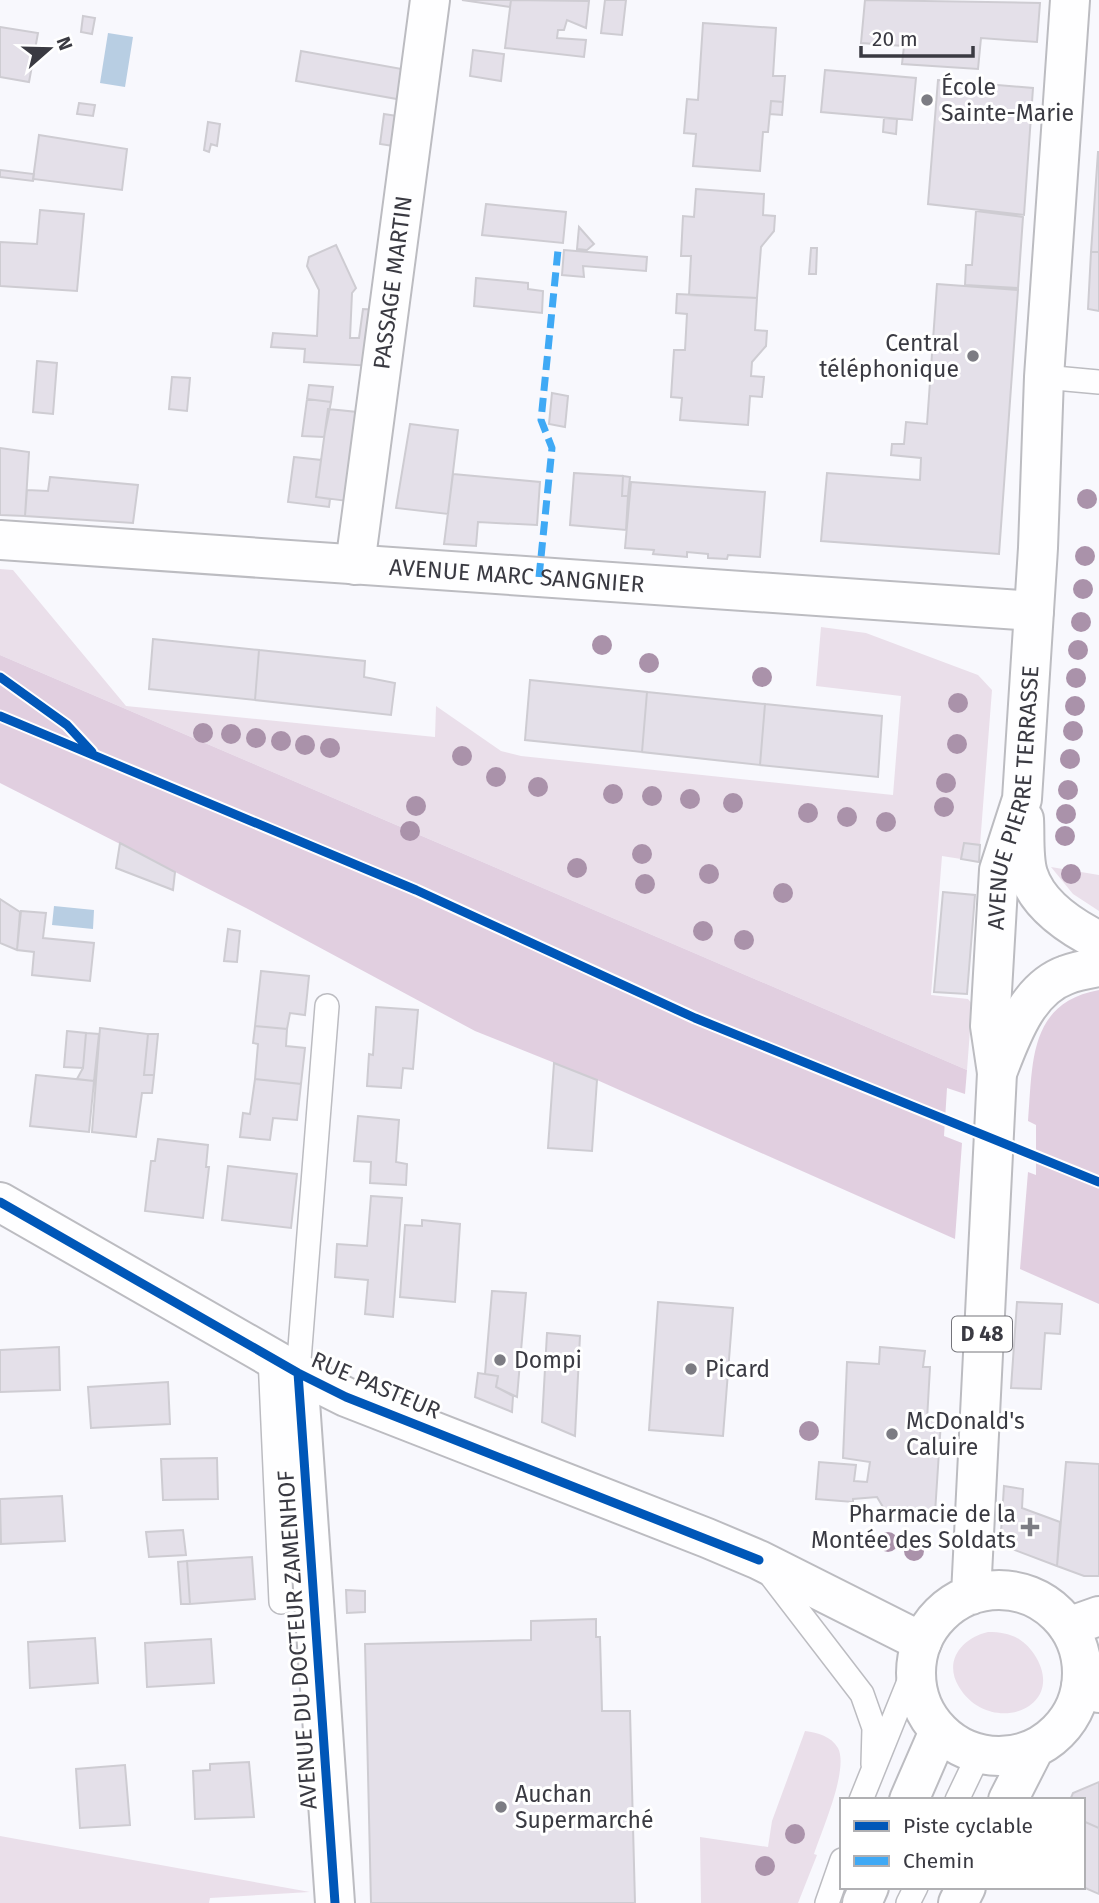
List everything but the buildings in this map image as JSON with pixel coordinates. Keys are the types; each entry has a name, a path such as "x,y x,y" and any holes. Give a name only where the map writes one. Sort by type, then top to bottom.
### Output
{"street":[{"name":"PASSAGE MARTIN","path":"355,565 430,0"},
{"name":"AVENUE PIERRE TERRASSE","path":"971,1595 997,1073 990,1026 999,870 1022,799 1034,611 1044,377 1070,0"},
{"name":"AVENUE MARC SANGNIER","path":"0,540 1034,611"},
{"path":"1022,799 1028,874 1043,901 1072,927 1099,941"},
{"path":"997,1073 1015,1029 1035,996 1064,975 1099,967"},
{"name":"RUE PASTEUR","path":"0,1202 284,1365 383,1412 759,1560 919,1653"},
{"name":"AVENUE DU DOCTEUR ZAMENHOF","path":"284,1365 335,1903"},
{"path":"998,1590 1025,1594 1084,1622 1078,1646 1090,1690 1056,1734 1034,1749 1007,1756 979,1754 957,1746 939,1731 925,1711 917,1688 919,1653 933,1622 950,1605 971,1595 998,1590"},
{"path":"910,1798 939,1731"},
{"path":"1009,1798 1034,1749"}],"lane":[{"path":"1044,377 1099,382"},
{"path":"281,1602 284,1365 327,1006"},
{"path":"759,1560 862,1694 874,1728 873,1764"},
{"path":"863,1798 873,1764 919,1653"},
{"path":"958,1798 979,1754"},
{"path":"827,1903 840,1866"}],"shaded area":[{"path":"0,569 13,570 126,706 435,737 436,706 501,751 521,756 893,795 901,696 816,686 821,627 866,633 978,675 992,690 980,845 964,843 961,859 942,856 931,995 968,999 972,1004 967,1070 0,655"},
{"path":"0,655 967,1070 965,1094 947,1088 944,1136 962,1143 955,1239 597,1080 475,1031 246,908 0,783"},
{"path":"1051,867 1099,875 1099,911 1073,894"},
{"path":"1099,990 1099,1304 1020,1269 1028,1172 1036,1175 1036,1125 1028,1121 1031,1078 1039,1039 1047,1022 1059,1008 1076,997"},
{"path":"988,1632 1008,1634 1025,1643 1034,1654 1042,1673 1042,1689 1034,1702 1022,1710 1006,1713 989,1711 973,1702 959,1687 953,1668 958,1652 970,1639"},
{"path":"805,1731 824,1736 835,1744 840,1758 840,1770 833,1800 814,1854 817,1855 798,1903 701,1903 700,1837 768,1847 772,1821"},
{"path":"0,1836 310,1892 210,1898 209,1903 0,1903"}],"water":[{"path":"108,33 133,37 125,87 100,83"},
{"path":"54,906 94,910 93,929 52,925"}],"marked path":[{"path":"539,577 552,448 541,420 558,250 556,255"}],"cycle path":[{"path":"0,677 67,725 92,752"},
{"path":"0,716 416,890 695,1018 1099,1182"},
{"path":"0,1202 298,1373 346,1397 759,1560"},
{"path":"298,1373 335,1903"}],"place":[{"name":"École Sainte-Marie","path":"927,100"},
{"name":"Central téléphonique","path":"973,356"},
{"name":"Dompi","path":"500,1360"},
{"name":"Picard","path":"691,1369"},
{"name":"McDonald's Caluire","path":"892,1434"},
{"name":"Pharmacie de la Montée des Soldats","path":"1030,1527"},
{"name":"Auchan Supermarché","path":"501,1807"}]}
